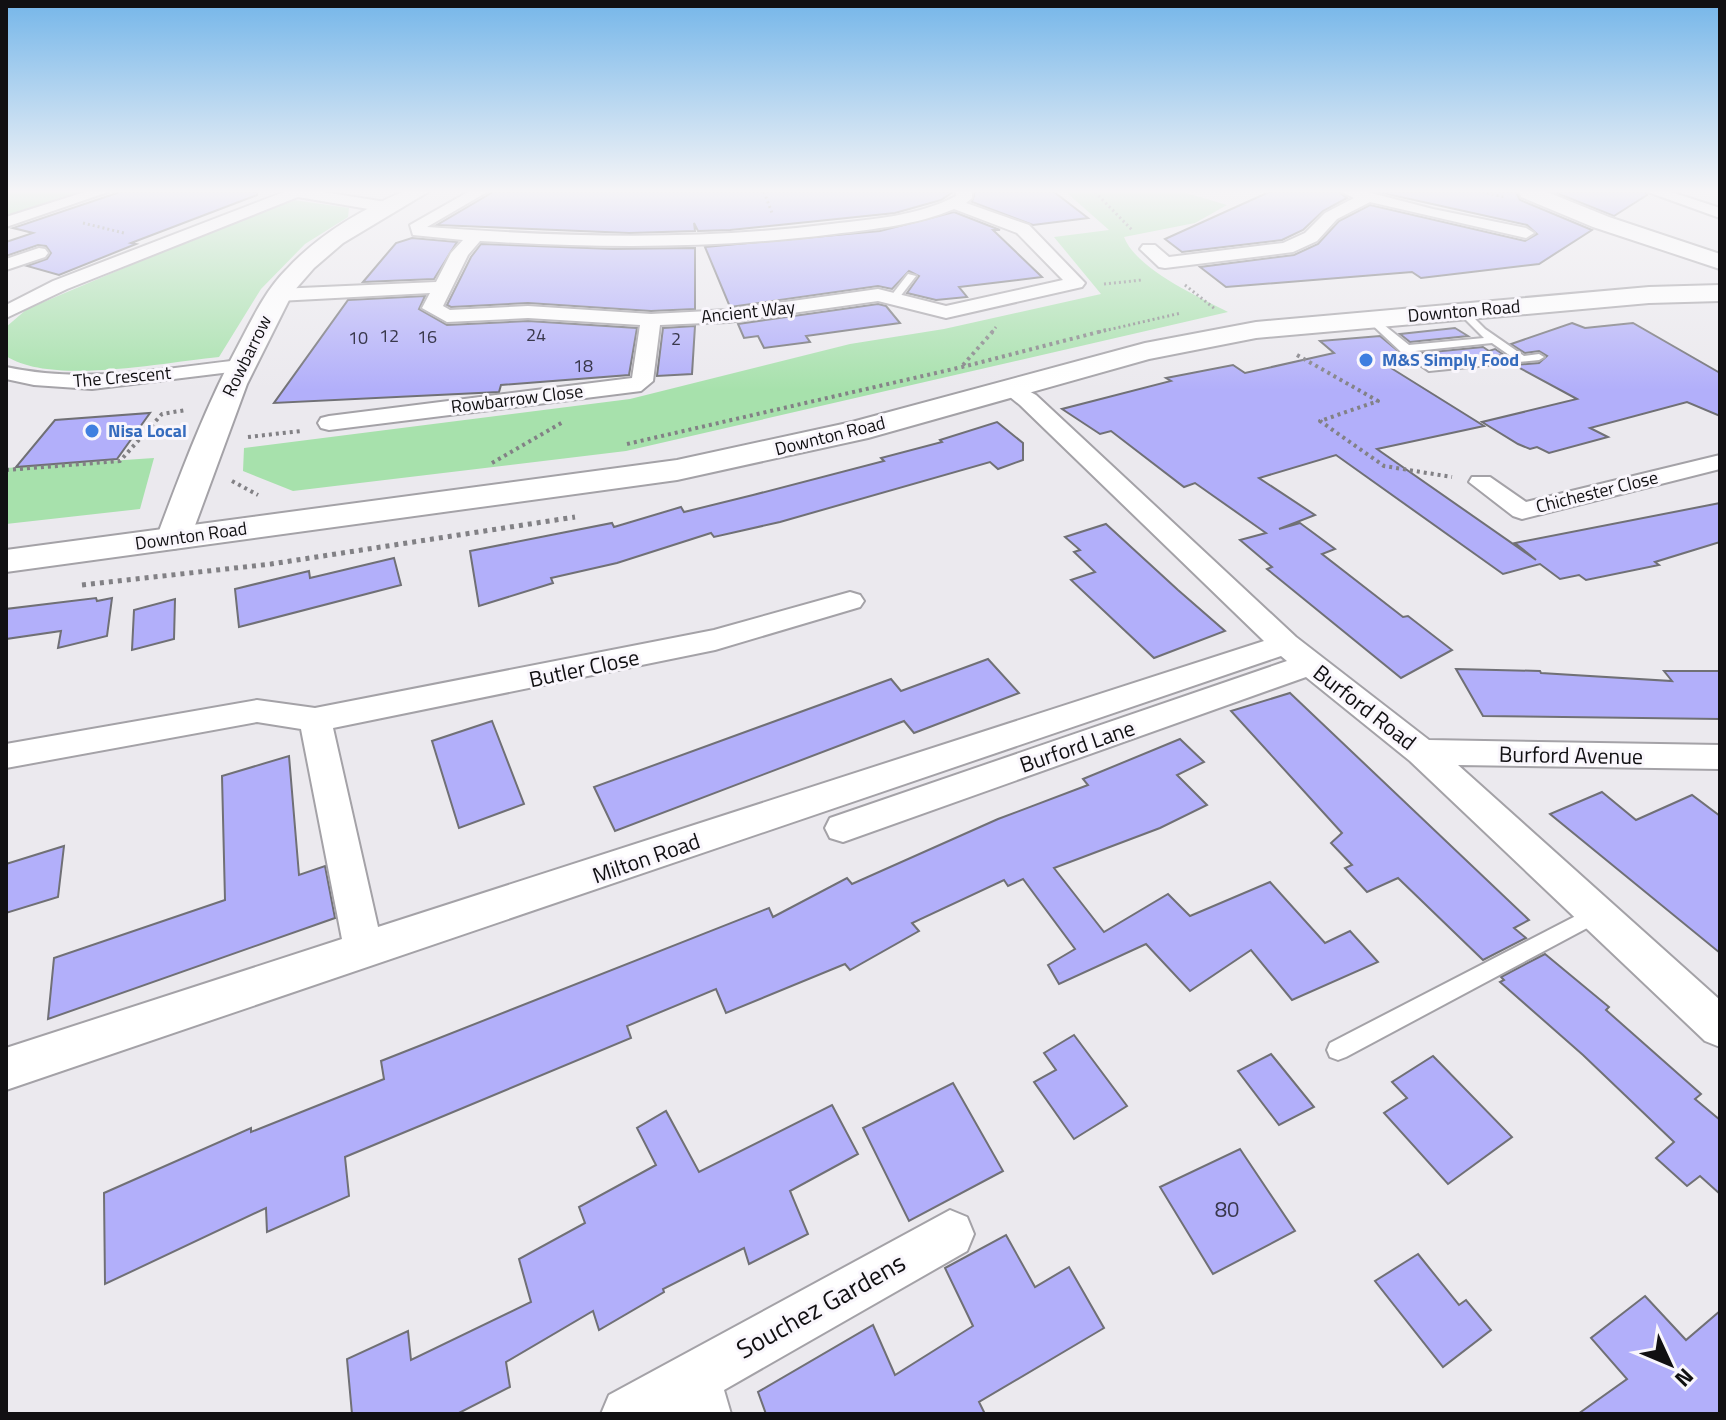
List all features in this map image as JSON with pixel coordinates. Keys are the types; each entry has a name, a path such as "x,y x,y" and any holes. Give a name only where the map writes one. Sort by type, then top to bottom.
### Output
{"highway":[{"path":"1690,258 1701,273 1694,283"},
{"name":"Downton Road","path":"1649,295 1720,279"},
{"name":"Downton Road","path":"6,561 677,470 822,439 1174,344 1268,329 1649,295 1720,293"}],"street":[{"path":"6,312 60,285 128,258"},
{"name":"Rowbarrow","path":"173,539 240,366 278,295 291,277 311,258"},
{"path":"278,295 440,287 457,258"},
{"name":"Ancient Way","path":"440,287 432,308 447,316 528,312 651,320 728,316 864,296 896,296 929,310 946,312 1076,281 1053,258"},
{"path":"1159,258 1170,268 1227,258"},
{"name":"Rowbarrow Close","path":"329,423 633,386 642,381 651,320"},
{"name":"The Crescent","path":"6,373 41,381 77,383 240,366"},
{"name":"Burford Road","path":"1010,388 1028,400 1298,654 1422,752 1720,1027"},
{"name":"Chichester Close","path":"1481,482 1522,511 1720,462"},
{"name":"Butler Close","path":"6,756 257,711 315,720 715,640 850,601"},
{"name":"Burford Lane","path":"843,828 1298,654"},
{"name":"Milton Road","path":"6,1069 1298,654"},
{"path":"315,720 364,952"},
{"name":"Burford Avenue","path":"1422,752 1720,757"},
{"name":"Souchez Gardens","path":"628,1414 699,1396 950,1234"}],"lane":[{"path":"896,296 911,276"},
{"path":"1462,311 1481,331 1522,359"},
{"path":"1371,319 1429,368 1539,357"},
{"path":"1394,340 1481,331"},
{"path":"1404,349 1493,340"},
{"path":"1417,358 1504,348"},
{"path":"1338,1050 1597,913"}],"path":[{"path":"619,446 962,367 1021,295"},
{"path":"1285,349 1378,401 1320,421 1384,466 1481,482"},
{"path":"482,468 580,412 583,391"},
{"path":"6,470 120,461 162,414"},
{"path":"205,450 257,435 309,430 329,423"}],"green space":[{"path":"147,258 291,258 261,289 219,357 110,370 51,370 26,365 6,356 6,327 27,309"},
{"path":"1072,258 1139,258 1186,290 1228,312 626,451 293,491 243,471 244,448 630,399 850,344 944,329 1101,294"},
{"path":"154,458 140,509 6,524 6,468"}],"building":[{"path":"101,258 59,275 27,266 47,259"},
{"path":"383,258 447,258 434,279 363,282"},
{"path":"470,258 695,258 695,309 651,311 528,303 447,305"},
{"path":"710,258 1022,258 1042,277 959,287 967,297 936,300 907,293 919,276 909,271 892,289 878,286 730,307"},
{"path":"1268,258 1548,258 1539,264 1421,278 1412,272 1226,287 1200,267"},
{"path":"425,296 419,309 447,325 528,321 637,328 629,375 501,385 499,392 274,403 348,300"},
{"path":"878,304 886,306 900,323 806,336 810,342 764,348 758,336 744,338 738,324"},
{"path":"1572,323 1585,328 1633,323 1720,373 1720,416 1687,402 1590,428 1608,437 1549,453 1537,447 1530,449 1518,444 1482,422 1577,399 1514,365 1539,363 1547,356 1539,351 1525,353 1511,344"},
{"path":"695,326 692,374 657,376 663,328"},
{"path":"1455,328 1468,336 1410,342 1400,334"},
{"path":"1380,336 1415,365 1391,368 1484,426 1377,449 1536,560 1515,543 1720,503 1720,542 1655,562 1659,565 1586,580 1579,575 1560,579 1540,564 1503,574 1336,455 1259,478 1315,515 1279,529 1300,523 1335,549 1322,554 1403,617 1408,616 1452,650 1401,678 1267,569 1272,567 1240,540 1266,533 1195,483 1184,487 1111,431 1100,434 1062,409 1171,381 1166,378 1233,365 1245,373 1334,353 1320,341"},
{"path":"1483,347 1489,351 1495,349 1504,355 1432,362 1422,353"},
{"name":"Nisa Local","path":"150,413 117,459 16,467 55,420"},
{"path":"997,422 1023,443 1023,460 998,469 990,462 780,522 714,537 711,533 617,563 551,578 553,583 479,606 470,551 612,523 614,527 681,507 684,512 884,461 881,458 942,442 940,440"},
{"path":"1106,524 1225,631 1154,658 1071,580 1095,572 1074,552 1080,550 1065,537"},
{"path":"394,558 401,585 239,627 235,589 309,571 310,578"},
{"path":"96,598 97,601 112,598 107,636 58,648 61,631 6,639 6,609"},
{"path":"175,599 174,639 132,650 134,610"},
{"path":"988,659 1019,693 914,733 904,721 615,831 594,787 891,679 901,691"},
{"path":"1456,669 1540,671 1672,681 1664,671 1720,671 1720,719 1483,716"},
{"path":"1290,693 1529,920 1514,928 1526,938 1483,960 1398,878 1367,892 1345,868 1352,865 1331,843 1342,833 1231,711"},
{"path":"492,721 524,804 459,828 432,741"},
{"path":"1180,739 1204,762 1177,775 1207,805 1160,828 1054,868 1104,932 1168,894 1190,916 1270,882 1325,943 1350,931 1378,962 1292,1000 1251,950 1190,991 1146,944 1059,984 1048,965 1075,949 1023,879 1008,886 1004,880 912,923 919,931 850,970 845,964 726,1013 716,989 627,1026 631,1038 345,1157 349,1196 267,1232 266,1208 105,1284 104,1193 251,1128 251,1132 384,1079 381,1061 769,908 773,917 847,878 852,884 998,819 1088,785 1083,779"},
{"path":"289,756 299,875 325,866 335,918 48,1019 54,958 225,900 222,776"},
{"path":"1602,792 1636,820 1692,795 1720,816 1720,953 1550,814"},
{"path":"64,846 58,897 6,913 6,864"},
{"path":"1545,954 1609,1007 1606,1010 1701,1094 1695,1099 1720,1120 1720,1194 1700,1176 1687,1186 1656,1158 1674,1142 1583,1055 1500,982 1504,980 1501,977"},
{"path":"1074,1035 1127,1106 1074,1139 1034,1082 1056,1070 1044,1053"},
{"path":"1271,1054 1314,1107 1279,1125 1238,1071"},
{"path":"1433,1056 1512,1137 1448,1184 1384,1113 1407,1098 1392,1082"},
{"path":"953,1083 1003,1171 909,1221 863,1128"},
{"path":"832,1105 858,1154 790,1191 808,1234 749,1264 744,1248 663,1289 664,1292 599,1330 593,1311 506,1362 510,1387 457,1414 352,1414 347,1359 408,1331 411,1360 531,1302 519,1259 585,1223 579,1207 656,1165 637,1128 666,1111 699,1172"},
{"path":"1240,1149 1295,1231 1213,1274 1160,1187"},
{"path":"1006,1235 1035,1287 1069,1267 1104,1328 979,1402 985,1414 766,1414 758,1392 873,1325 895,1375 973,1326 945,1268"},
{"path":"1418,1254 1459,1305 1466,1300 1491,1330 1443,1367 1375,1281"},
{"path":"1645,1296 1686,1340 1720,1311 1720,1414 1578,1414 1627,1379 1591,1338"}],"place":[{"name":"M&S Simply Food","path":"1366,360"},
{"name":"Nisa Local","path":"92,431"}]}
